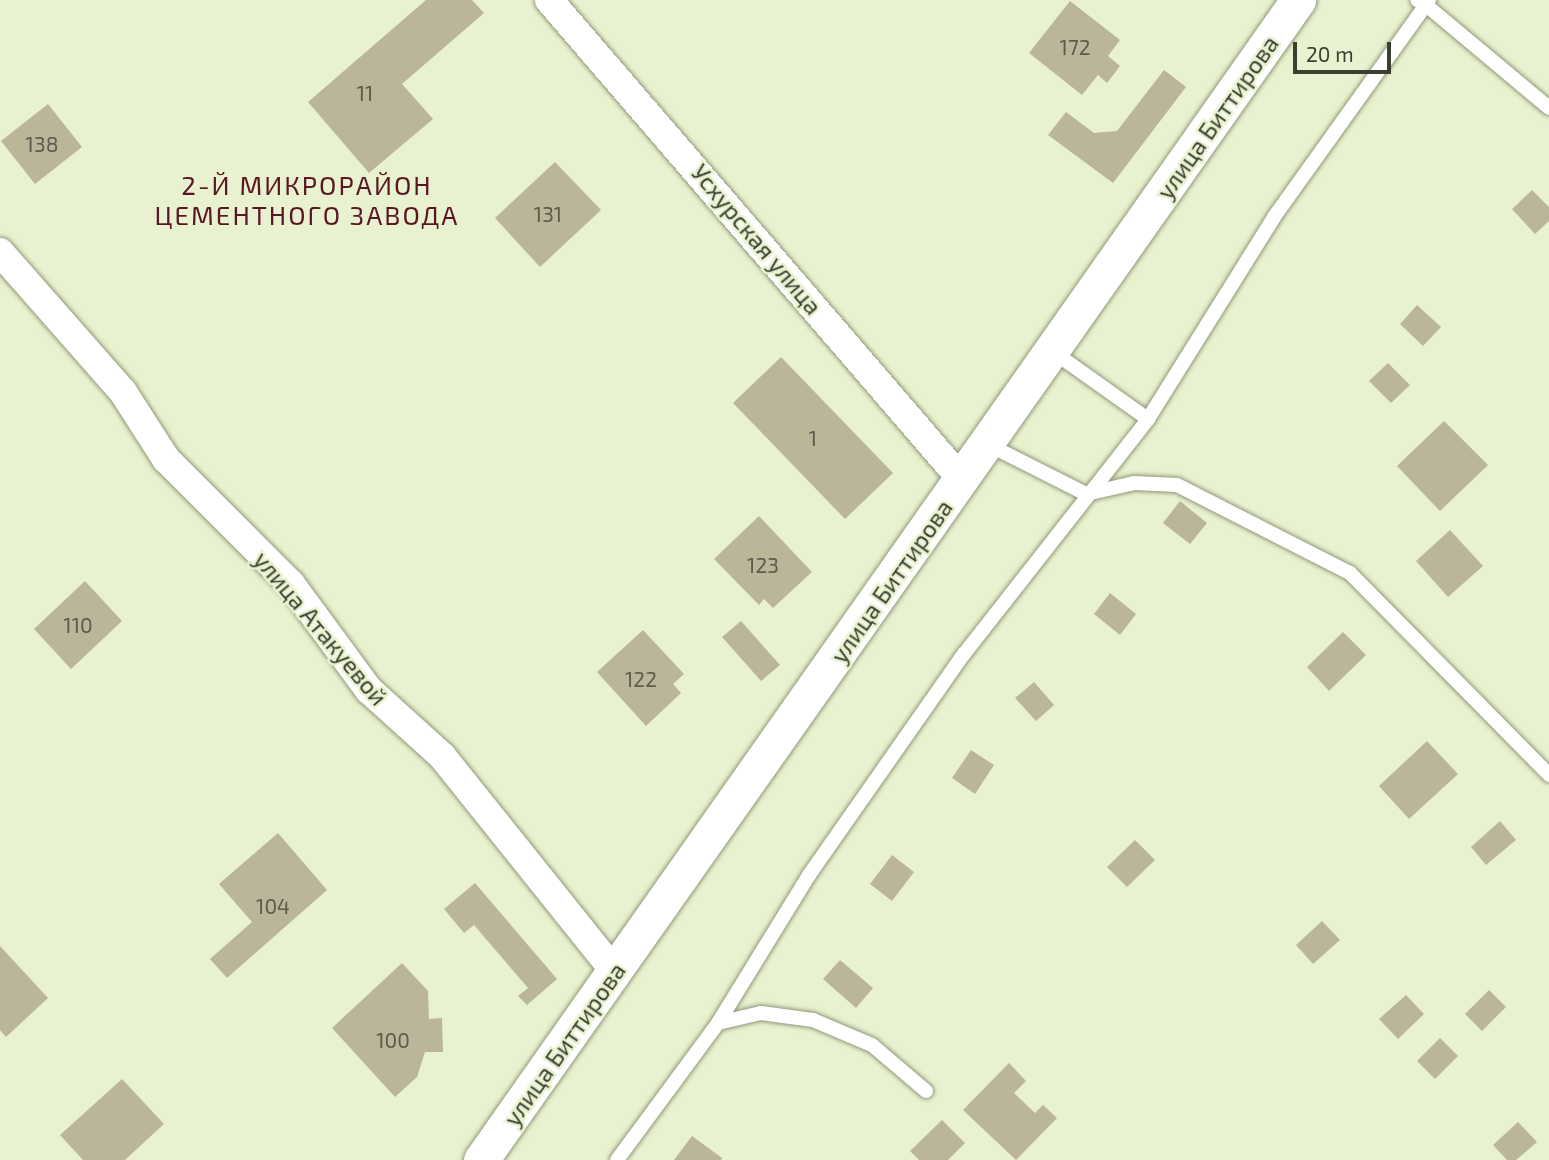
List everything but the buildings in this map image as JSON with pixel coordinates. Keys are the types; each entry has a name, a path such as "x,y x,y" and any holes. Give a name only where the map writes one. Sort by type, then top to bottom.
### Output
{"street":[{"name":"Усхурская улица","path":"549,0 734,207 962,480"},
{"name":"улица Биттирова","path":"481,1160 987,444 1055,353 1298,0"},
{"name":"улица Атакуевой","path":"0,252 123,392 166,459 291,584 369,690 442,756 615,972"}],"lane":[{"path":"617,1160 718,1023 809,874 1086,494 1148,419 1274,217 1424,2 1549,107"},
{"path":"1055,353 1148,419"},
{"path":"987,444 1086,494 1134,483 1177,485 1350,573 1549,775"},
{"path":"718,1023 761,1013 813,1020 872,1045 926,1091"}],"district":[{"name":"2-Й МИКРОРАЙОН ЦЕМЕНТНОГО ЗАВОДА","path":"307,200"}]}
